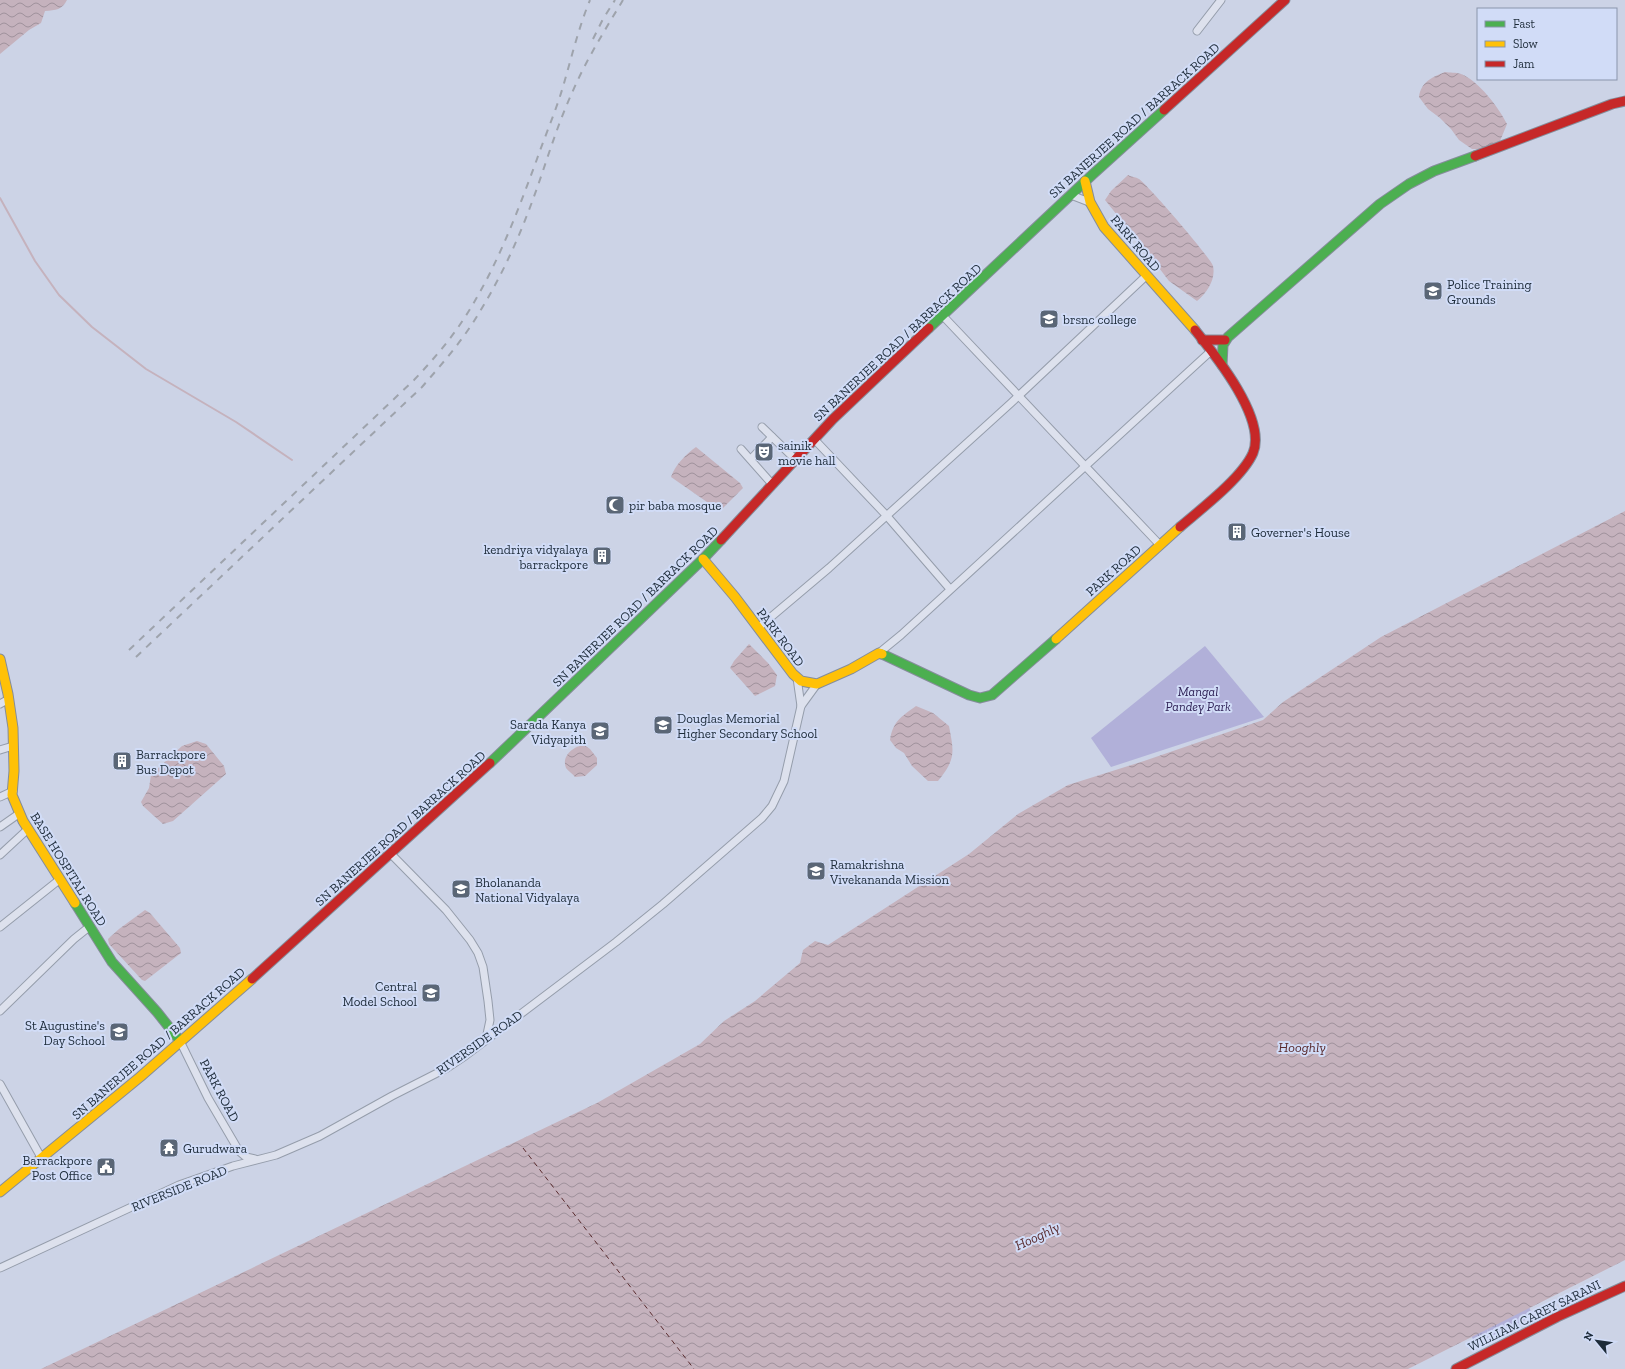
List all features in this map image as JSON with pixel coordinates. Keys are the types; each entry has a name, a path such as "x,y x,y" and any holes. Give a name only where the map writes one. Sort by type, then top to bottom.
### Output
{"street":[{"path":"1197,31 1221,0"},
{"name":"SN BANERJEE ROAD / BARRACK ROAD","path":"0,1192 140,1077 259,973 468,785 703,559 841,411 1085,181 1285,0"},
{"path":"1222,365 1222,350 1225,340 1232,333 1380,204 1409,184 1434,171 1612,104 1625,101"},
{"name":"PARK ROAD","path":"879,653 969,695 986,698 992,695 1034,659 1159,544 1237,476 1252,456 1255,445 1253,421 1238,388 1202,340 1146,276 1098,217 1089,202 1085,181"},
{"path":"1071,195 1089,202"},
{"path":"758,628 829,568 1018,396 1146,276"},
{"path":"943,316 1159,544"},
{"path":"1202,340 1225,340"},
{"path":"817,684 850,669 879,653 893,642 1211,351"},
{"path":"762,427 795,460"},
{"path":"751,459 772,438"},
{"path":"814,439 886,515 950,589"},
{"path":"741,449 772,484"},
{"name":"PARK ROAD","path":"703,559 797,678 806,683 817,684"},
{"path":"893,642 891,651 896,660"},
{"name":"BASE HOSPITAL ROAD","path":"1,665 9,699 13,746 14,771 12,795 20,813 59,880 112,962 157,1012 180,1041"},
{"path":"797,678 801,706"},
{"name":"RIVERSIDE ROAD","path":"0,1268 179,1185 233,1166 259,1160 283,1152 320,1136 392,1096 447,1068 616,942 669,899 762,818 772,806 784,781 801,706 817,684"},
{"path":"0,704 9,699"},
{"path":"0,750 13,746"},
{"path":"0,797 12,791"},
{"path":"0,827 20,813"},
{"path":"0,855 28,829"},
{"path":"391,854 446,910 470,940 478,953 483,967 490,1020 486,1039"},
{"path":"0,927 59,880"},
{"path":"0,1011 74,939 89,927"},
{"name":"PARK ROAD","path":"180,1041 205,1093 239,1151"},
{"path":"0,1084 42,1159"},
{"path":"239,1151 248,1158 259,1160"},
{"path":"233,1166 239,1157 239,1151"},
{"name":"WILLIAM CAREY SARANI","path":"1456,1369 1557,1317 1625,1286"}],"green space":[{"name":"Mangal Pandey Park","path":"1205,646 1264,717 1111,767 1091,738"},
{"path":"1527,1302 1533,1316 1489,1338 1487,1328 1488,1340 1479,1348 1469,1333"}],"water":[{"path":"0,0 67,0 63,6 58,9 45,11 41,23 29,30 0,54"},
{"path":"1445,72 1459,73 1468,78 1475,83 1494,103 1507,124 1500,141 1484,149 1472,149 1459,140 1440,118 1428,109 1419,97 1422,87 1432,78"},
{"path":"1128,175 1139,179 1145,184 1210,260 1214,271 1212,281 1204,294 1197,301 1169,281 1105,200 1111,191"},
{"path":"696,447 740,483 743,488 720,511 671,477 681,460"},
{"name":"Hooghly","path":"1625,511 1625,1260 1408,1369 41,1369 597,1103 700,1044 724,1021 755,1001 800,963 803,950 815,941 828,945 969,854 1018,814 1068,785 1144,761 1263,720 1283,702 1381,637"},
{"path":"749,644 768,663 777,675 775,686 755,696 730,668 734,661"},
{"path":"916,706 933,713 949,726 952,742 951,761 938,781 928,781 912,766 904,753 896,748 890,740 893,728 898,720"},
{"path":"197,741 206,744 224,766 226,774 173,821 163,824 143,806 141,802 149,788 151,775 182,746"},
{"path":"584,745 590,749 597,758 597,765 585,776 575,777 566,768 565,759 569,752 576,747"},
{"path":"145,910 150,913 180,948 181,953 145,981 142,980 109,944 108,939"}],"waterway":[{"path":"0,198 35,261 59,295 92,327 146,369 236,422 292,460"}],"ferry route":[{"path":"523,1148 694,1369"}],"railway":[{"path":"129,650 414,380 438,354 454,333 472,307 494,266 512,223 562,90 578,33 590,0"},
{"path":"593,39 615,0"},
{"path":"136,657 422,387 445,361 473,323 505,265 527,215 560,123 577,81 623,0"}],"traffic: fast":[{"path":"929,328 1092,175 1164,110"},
{"path":"1222,365 1223,345 1228,337 1380,204 1409,184 1434,171 1475,156"},
{"path":"490,763 721,540"},
{"path":"882,654 969,695 980,698 992,695 1056,639"},
{"path":"75,903 112,962 157,1012 180,1041"}],"traffic: slow":[{"path":"1085,181 1090,202 1104,227 1195,330"},
{"path":"1056,639 1180,527"},
{"path":"703,559 735,597 793,674 801,681 817,684 851,669 879,653 882,654"},
{"path":"0,659 8,694 13,728 14,771 12,795 23,821 75,903"},
{"path":"0,1192 140,1077 252,979"}],"traffic: jam":[{"path":"1164,110 1285,0"},
{"path":"1475,156 1612,104 1625,101"},
{"path":"721,540 833,419 929,328"},
{"path":"1180,527 1220,493 1240,473 1248,463 1253,453 1255,439 1253,423 1237,388 1215,355 1195,330"},
{"path":"1202,340 1225,340"},
{"path":"252,979 490,763"},
{"path":"1456,1369 1557,1317 1625,1286"}],"place":[{"name":"Police Training Grounds","path":"1433,291"},
{"name":"brsnc college","path":"1049,319"},
{"name":"sainik movie hall","path":"764,452"},
{"name":"pir baba mosque","path":"615,505"},
{"name":"Governer's House","path":"1237,532"},
{"name":"kendriya vidyalaya barrackpore","path":"602,556"},
{"name":"Douglas Memorial Higher Secondary School","path":"663,725"},
{"name":"Sarada Kanya Vidyapith","path":"600,731"},
{"name":"Barrackpore Bus Depot","path":"122,761"},
{"name":"Ramakrishna Vivekananda Mission","path":"816,871"},
{"name":"Bholananda National Vidyalaya","path":"461,889"},
{"name":"Central Model School","path":"431,993"},
{"name":"St Augustine's Day School","path":"119,1032"},
{"name":"Gurudwara","path":"169,1148"},
{"name":"Barrackpore Post Office","path":"106,1167"}]}
